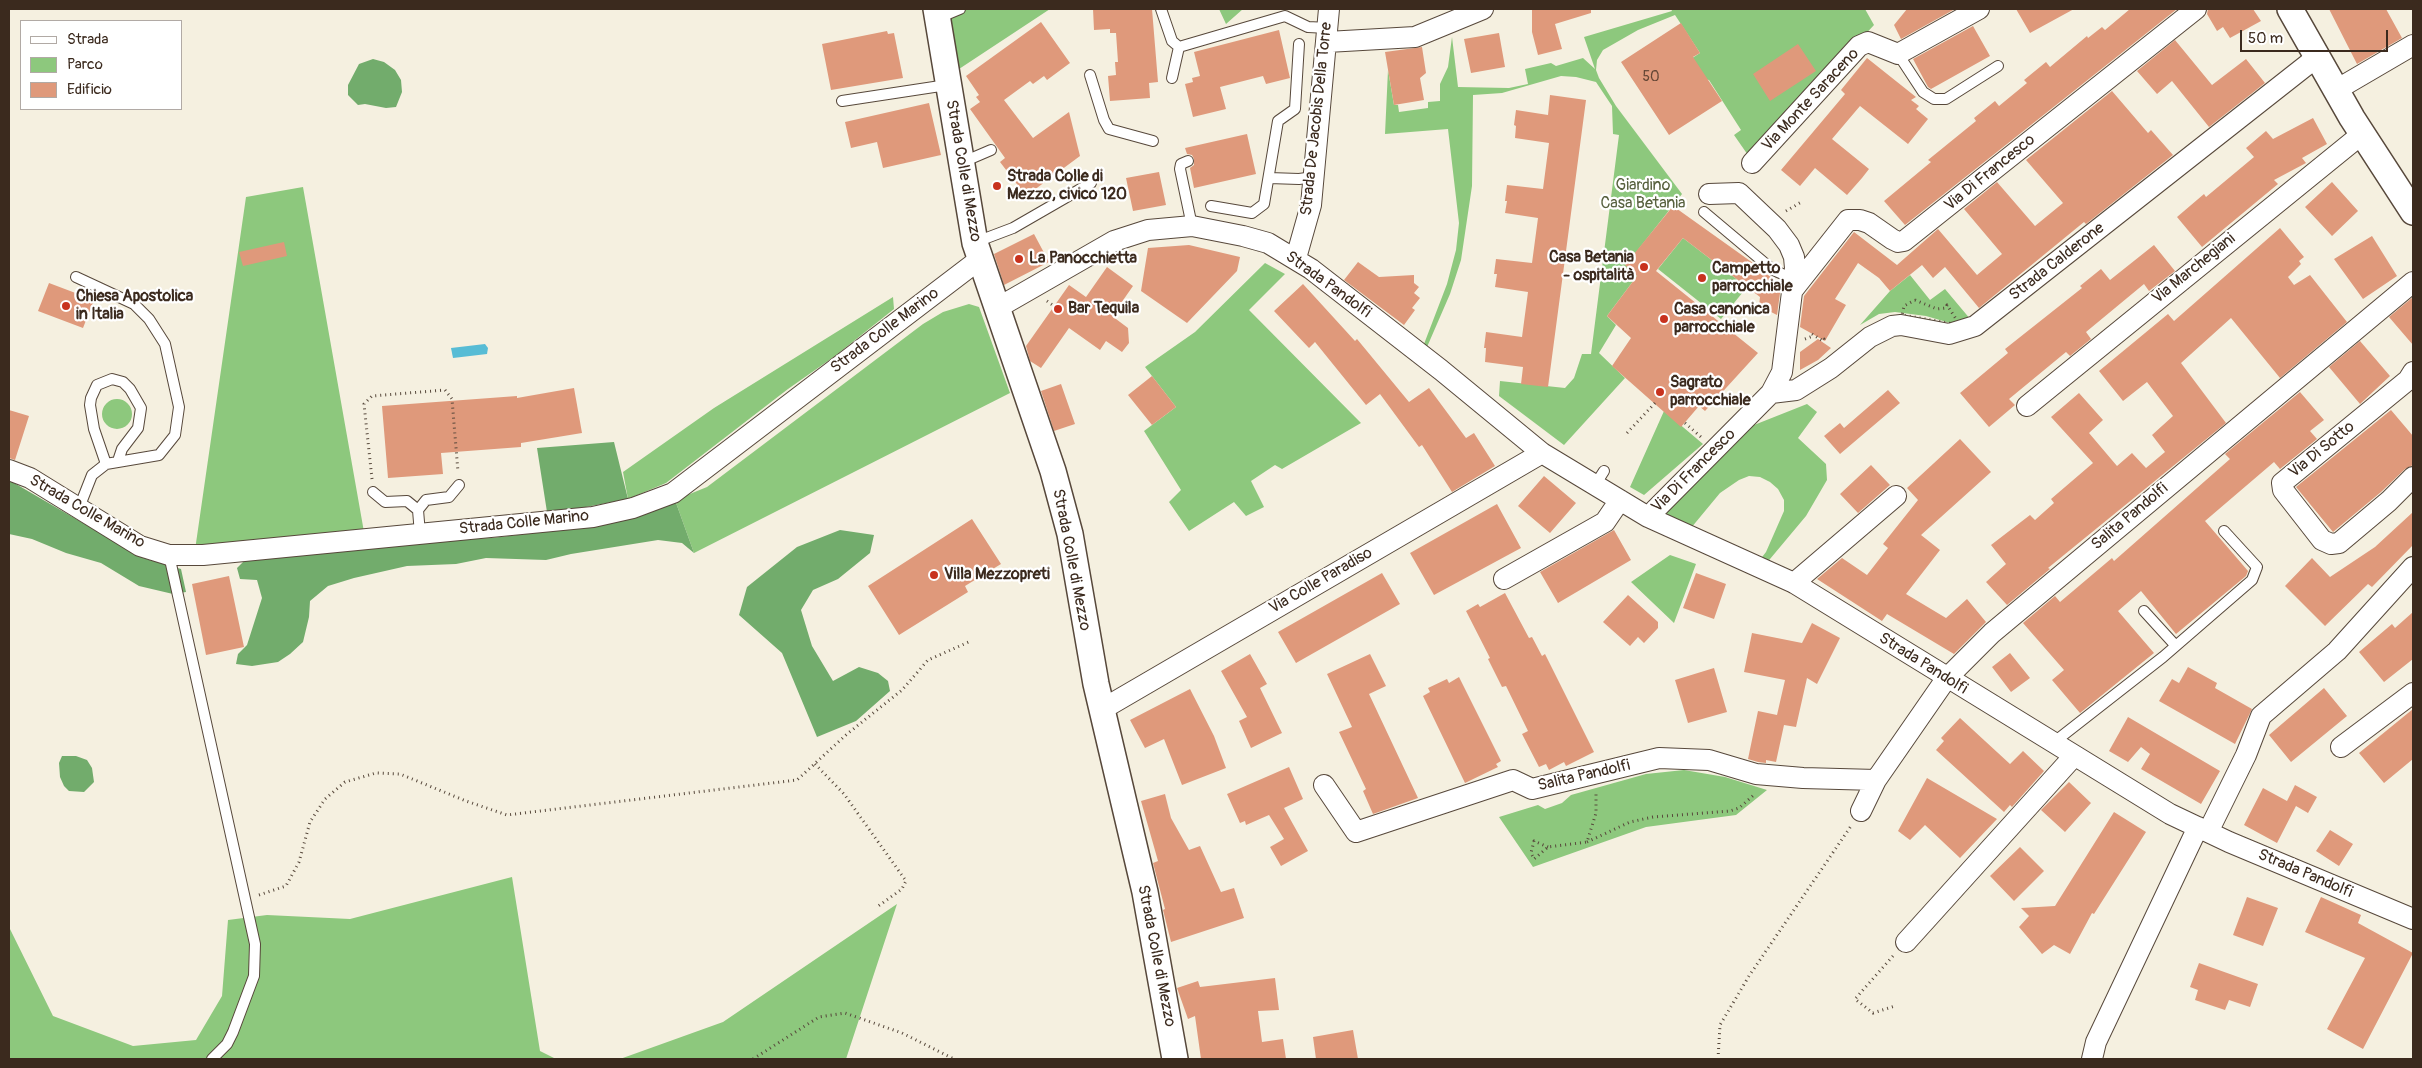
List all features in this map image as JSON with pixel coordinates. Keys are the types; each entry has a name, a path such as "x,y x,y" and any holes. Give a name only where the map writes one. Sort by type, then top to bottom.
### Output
{"street":[{"path":"1332,30 1415,37 1483,9"},
{"path":"1898,54 1978,9"},
{"name":"Via Di Francesco","path":"1793,285 1848,220 1860,220 1870,223 1892,239 1904,242 2196,9"},
{"path":"2290,9 2362,134 2413,212"},
{"name":"Strada Colle di Mezzo","path":"944,10 947,85 977,251 999,307 1053,471 1067,525 1084,624 1102,710 1145,892 1175,1059"},
{"name":"Strada De Jacobis Della Torre","path":"1296,258 1311,205 1332,30"},
{"name":"Via Monte Saraceno","path":"1752,163 1859,46 1868,42 1898,54"},
{"path":"2336,90 2413,46"},
{"name":"Strada Calderone","path":"1771,392 1796,390 1831,368 1870,337 1892,326 1901,325 1950,334 1965,331 1975,326 2317,57"},
{"name":"Via Marchegiani","path":"2028,406 2362,134"},
{"name":"Via Di Francesco","path":"1648,516 1771,392 1782,372 1793,285 1794,257 1789,245 1769,221 1739,192 1706,203"},
{"name":"Strada Pandolfi","path":"999,307 1114,241 1148,230 1192,226 1268,243 1296,258 1441,370 1542,453 1600,478 1620,500 1648,516 1794,583 2170,814 2413,919"},
{"name":"Strada Colle Marino","path":"9,470 30,478 140,546 169,555 204,555 593,517 633,508 673,493 977,251"},
{"name":"Salita Pandolfi","path":"1861,811 1876,780 1946,678 1992,633 2413,282"},
{"name":"Via Di Sotto","path":"2413,372 2408,380 2282,483 2283,490 2322,540 2331,544 2339,543 2390,501 2413,477"},
{"name":"Via Colle Paradiso","path":"1102,710 1542,453"},
{"path":"1794,583 1896,496"},
{"path":"1504,580 1605,522 1620,500"},
{"path":"2089,1058 2203,829 2246,756 2261,716 2337,651 2413,567"},
{"path":"2341,747 2413,693"},
{"path":"1906,942 2074,756"},
{"name":"Salita Pandolfi","path":"1324,785 1356,832 1512,780 1532,789 1660,758 1709,760 1756,774 1803,778 1876,780"}],"lane":[{"path":"1161,9 1172,41 1179,47"},
{"path":"1179,47 1285,16 1308,27 1332,30"},
{"path":"1211,206 1252,213 1264,204 1278,122 1295,109 1300,44"},
{"path":"1172,78 1179,47"},
{"path":"1898,54 1923,92 1934,99 1946,99 1998,66"},
{"path":"1090,75 1104,120 1109,129 1153,141"},
{"path":"842,101 947,85"},
{"path":"962,162 991,150"},
{"path":"1188,161 1181,164 1180,169 1192,226"},
{"path":"1269,178 1299,179 1314,177"},
{"path":"977,251 1091,183"},
{"path":"1706,203 1773,270 1793,285"},
{"path":"76,277 134,304 149,319 165,344 174,377 178,407 176,435 159,455 106,464 92,476 78,508"},
{"path":"106,464 94,429 90,405 97,385 112,379 123,382 130,389 141,408 138,428 122,449 118,461"},
{"path":"420,534 418,510 426,500 449,497 459,485"},
{"path":"373,492 384,502 407,501 418,510"},
{"path":"2053,743 2163,657 2175,644 2252,580 2257,567 2224,531"},
{"path":"169,555 254,944 254,976 227,1044 212,1059"},
{"path":"2144,611 2175,644"}],"path":[{"path":"1783,216 1787,209 1803,201"},
{"path":"1904,306 1915,300 1930,308 1947,308 1960,325"},
{"path":"1812,334 1823,341 1824,339 1822,338"},
{"path":"373,492 364,404 372,396 444,390 452,399 459,485"},
{"path":"1627,433 1655,403"},
{"path":"245,902 286,886 299,862 310,822 325,799 345,782 376,773 400,774 466,801 508,815 797,780 847,734 902,690 928,660 971,641"},
{"path":"815,764 844,794 906,882 902,889 876,908"},
{"path":"1548,847 1534,859 1531,853 1531,846 1534,841 1548,847 1587,842 1630,822 1653,817 1730,811 1739,808 1762,788"},
{"path":"1587,842 1596,813 1598,798"},
{"path":"1718,1059 1720,1025 1750,976 1861,811"},
{"path":"1895,1006 1873,1013 1855,999 1906,942"},
{"path":"752,1059 820,1017 845,1013 902,1033 954,1059"}],"green space":[{"path":"945,9 1050,9 956,71"},
{"path":"1219,9 1243,9 1226,24"},
{"name":"Giardino Casa Betania","path":"1671,9 1865,9 1874,25 1750,158 1734,135 1741,130 1709,80 1669,73 1700,53 1675,15 1638,30 1603,50 1597,60 1596,70 1599,78 1616,106 1682,194 1626,265 1637,276 1607,316 1616,325 1599,353 1625,378 1564,445 1499,396 1500,381 1565,388 1574,378 1582,354 1591,354 1619,135 1613,134 1612,106 1596,82 1576,77 1561,76 1502,93 1473,95 1472,186 1461,260 1450,294 1427,347 1424,344 1447,284 1456,250 1459,223 1448,129 1385,134 1388,70 1394,105 1398,105 1399,112 1428,108 1428,102 1440,101 1440,84 1448,67 1452,37 1458,87 1509,88 1528,84 1525,69 1551,63 1556,66 1583,58 1595,69 1584,37 1672,11"},
{"path":"373,59 384,62 395,70 401,80 402,92 396,107 386,108 365,104 358,105 348,95 348,85 359,64"},
{"path":"303,187 364,532 195,550 246,197"},
{"name":"Campetto parrocchiale","path":"1683,238 1747,287 1721,319 1658,269"},
{"path":"1265,263 1285,274 1249,310 1361,423 1282,469 1275,465 1251,481 1264,507 1246,516 1234,502 1189,531 1169,502 1181,490 1144,431 1176,407 1145,367 1195,332"},
{"path":"1910,275 1930,300 1945,289 1971,320 1950,323 1926,316 1895,312 1879,314 1860,325 1890,291"},
{"path":"893,297 894,309 835,356 788,389 666,483 628,499 623,472 714,408"},
{"path":"969,304 979,307 1010,393 694,553 675,500 707,487 923,324 943,312"},
{"path":"117,399 123,400 131,408 131,420 123,428 117,429 111,428 103,420 102,414 103,408 111,400"},
{"path":"1807,404 1817,412 1798,438 1826,464 1827,480 1806,516 1765,565 1759,561 1766,552 1784,511 1784,500 1778,489 1770,482 1760,477 1749,476 1739,480 1720,493 1691,528 1665,514 1749,427"},
{"path":"1664,411 1703,444 1644,495 1630,487"},
{"path":"614,442 628,499 570,510 547,512 537,448"},
{"path":"9,480 143,558 181,569 186,592 173,594 139,586 101,563 66,553 32,539 9,534"},
{"path":"675,500 694,553 682,543 658,540 571,554 546,560 486,558 456,564 407,566 354,578 328,586 310,601 309,617 303,642 290,654 278,662 252,666 236,664 238,654 247,645 262,598 257,580 240,579 237,568 247,558 430,540 491,538 543,532"},
{"path":"840,530 874,535 870,553 838,579 813,590 801,610 812,646 833,681 859,667 878,673 888,681 890,691 856,721 817,737 782,653 739,615 747,587 797,547"},
{"path":"1670,555 1696,564 1674,623 1631,582"},
{"path":"62,756 76,756 87,760 92,768 94,782 84,792 69,791 64,786 60,777 59,763"},
{"path":"1684,770 1725,777 1767,790 1736,815 1646,827 1533,867 1499,817 1538,805 1545,809 1562,803 1571,795 1646,774"},
{"path":"512,877 540,1051 556,1059 9,1059 9,927 53,1016 133,1046 196,1040 222,996 228,920 267,915 350,919"},
{"path":"897,904 846,1059 620,1059 723,1022"}],"water":[{"path":"485,344 488,348 487,354 453,358 451,348"}],"building":[{"path":"1093,9 1152,9 1158,82 1149,83 1150,98 1110,101 1108,76 1116,75 1115,62 1118,62 1116,33 1110,33 1110,29 1094,30"},
{"path":"1532,9 1591,9 1591,13 1555,24 1562,49 1538,55 1532,32"},
{"path":"1907,9 1955,9 1901,39 1894,25"},
{"path":"2016,9 2074,9 2030,33"},
{"path":"2130,9 2177,9 1905,225 1884,201 1931,162 1928,160 1976,121 1974,118 1995,101 1999,106 2027,83 2024,80 2046,62 2050,67 2087,36 2088,38 2102,27 2105,30"},
{"path":"2208,9 2253,9 2261,21 2230,38 2223,27 2217,31 2207,14"},
{"path":"2329,9 2386,9 2402,38 2357,64"},
{"path":"1041,22 1070,63 1047,80 1044,76 1033,84 1030,81 1004,100 1033,138 1069,112 1080,156 1026,196 1000,162 1005,158 970,109 980,102 976,97 979,95 966,76"},
{"path":"1681,23 1700,53 1693,57 1722,101 1669,135 1621,62"},
{"path":"1973,26 1990,56 1931,89 1928,87 1913,59"},
{"path":"1279,30 1290,78 1266,84 1263,76 1220,87 1226,109 1193,117 1185,84 1193,82 1192,78 1200,76 1194,52"},
{"path":"887,31 888,34 894,33 903,78 831,90 822,44"},
{"path":"1499,33 1505,67 1471,73 1464,39"},
{"path":"2175,40 2212,85 2246,59 2265,83 2209,127 2172,81 2157,94 2137,71"},
{"path":"1798,44 1816,71 1770,101 1753,74"},
{"path":"1422,47 1426,73 1420,78 1424,100 1394,105 1385,52"},
{"path":"1867,58 1916,97 1911,100 1919,106 1916,109 1928,119 1908,144 1860,106 1832,139 1869,169 1847,195 1815,168 1800,186 1781,170 1845,94 1841,90"},
{"path":"2112,91 2148,133 2151,130 2173,155 2086,224 2084,222 1979,308 1945,267 1933,278 1922,265 1890,291 1879,278 1858,263 1835,299 1846,305 1825,341 1800,327 1804,296 1854,232 1897,265 1938,229 1977,275 2002,254 1964,209 1997,182 2035,226 2063,203 2026,160"},
{"path":"1550,95 1586,100 1548,387 1521,384 1523,367 1485,362 1486,348 1484,348 1486,332 1522,337 1528,292 1495,287 1497,274 1494,274 1496,259 1532,263 1538,218 1505,213 1507,201 1505,201 1507,185 1543,189 1549,143 1515,138 1516,126 1514,125 1516,110 1548,115"},
{"path":"929,103 941,155 883,168 877,142 851,148 845,122"},
{"path":"2313,118 2327,144 2302,158 2306,163 2274,180 2278,184 2202,247 2177,217 2204,194 2206,197 2254,157 2246,148 2266,131 2273,139"},
{"path":"1247,134 1256,174 1194,188 1190,168 1194,165 1194,159 1192,155 1187,154 1185,148"},
{"path":"1159,172 1166,205 1133,211 1126,178"},
{"path":"2332,182 2358,211 2332,236 2305,207"},
{"path":"1673,206 1760,268 1781,286 1777,315 1759,306 1760,297 1683,238 1656,271 1758,353 1705,411 1699,406 1681,427 1612,366 1631,338 1607,316 1637,276 1625,265"},
{"path":"2280,228 2304,257 2299,261 2301,264 2288,277 2294,285 2310,275 2347,322 2280,378 2231,318 2181,363 2226,423 2048,568 2050,569 2007,605 1986,582 2006,564 1991,545 2030,515 2035,520 2054,503 2051,499 2093,463 2051,417 2079,393 2103,420 2089,433 2117,466 2132,453 2146,468 2165,452 2152,435 2173,416 2147,382 2123,401 2099,371 2168,314 2174,321"},
{"name":"La Panocchietta","path":"1034,234 1049,262 1004,285 994,254"},
{"path":"2372,236 2397,276 2363,299 2334,259"},
{"path":"284,242 287,256 243,266 239,252"},
{"path":"1189,245 1240,257 1237,271 1187,323 1141,291 1148,248"},
{"path":"2154,245 2175,271 2149,291 2144,284 2086,332 2091,339 2070,356 2066,352 2009,399 2015,405 1989,427 1960,393 2008,353 2005,349 2082,288 2080,286 2101,269 2110,280"},
{"path":"1358,262 1379,277 1414,275 1414,283 1419,287 1414,293 1420,298 1412,308 1415,310 1404,325 1344,280"},
{"path":"1107,267 1133,286 1112,316 1128,328 1129,343 1122,352 1106,341 1100,350 1069,328 1041,368 1030,361 1026,346 1069,285 1086,297"},
{"name":"Chiesa Apostolica in Italia","path":"49,283 94,300 83,328 38,311"},
{"path":"1303,284 1355,341 1357,339 1409,402 1429,388 1466,438 1474,433 1495,466 1452,492 1422,445 1419,447 1380,394 1366,405 1315,342 1309,348 1274,311"},
{"path":"2413,297 2413,345 2389,317"},
{"path":"1818,339 1831,348 1818,360 1800,370 1800,352"},
{"path":"2360,341 2390,376 2360,404 2329,367"},
{"path":"1152,376 1176,407 1152,425 1128,395"},
{"path":"1061,384 1075,424 1054,431 1041,391"},
{"path":"574,388 582,433 521,443 521,447 441,453 443,474 388,478 382,406 517,396 517,398"},
{"path":"1888,390 1900,403 1840,454 1824,436 1840,423 1844,428"},
{"path":"2300,392 2324,420 2310,431 2317,439 2280,469 2274,462 2205,521 2248,571 2246,576 2176,634 2141,591 2118,611 2154,653 2080,713 2052,680 2064,670 2023,623 2055,596 2060,602 2112,558 2114,561 2230,459 2225,454"},
{"path":"9,410 29,416 15,460 9,458"},
{"path":"2391,410 2413,436 2413,465 2405,469 2381,492 2333,532 2296,487"},
{"path":"1960,439 1991,472 1921,535 1940,550 1906,594 1946,618 1967,599 1986,622 1954,654 1887,614 1882,621 1817,579 1842,558 1867,575 1888,548 1883,544 1918,500 1907,488"},
{"path":"1871,465 1890,485 1858,513 1840,494"},
{"path":"1544,476 1576,503 1550,533 1518,506"},
{"path":"1497,504 1521,548 1434,595 1410,553"},
{"path":"2413,512 2413,545 2372,587 2368,584 2325,626 2285,586 2312,558 2330,577 2375,547"},
{"name":"Villa Mezzopreti","path":"972,519 1001,564 965,586 968,592 899,635 868,586"},
{"path":"1614,530 1631,560 1558,603 1540,572"},
{"path":"1382,573 1400,604 1296,663 1278,632"},
{"path":"1696,573 1726,584 1714,619 1683,608"},
{"path":"229,576 244,647 206,655 192,584"},
{"path":"1505,593 1529,638 1532,637 1542,656 1545,654 1594,752 1566,766 1564,762 1549,770 1546,764 1539,767 1522,734 1528,731 1506,686 1502,687 1488,659 1490,658 1466,611 1478,604 1480,607"},
{"path":"1628,595 1658,622 1658,628 1644,643 1638,637 1630,646 1603,622"},
{"path":"2413,612 2413,659 2384,682 2359,652 2392,624 2395,628"},
{"path":"1812,623 1840,638 1817,684 1807,678 1796,727 1784,725 1776,762 1766,760 1766,763 1748,759 1758,711 1777,715 1785,680 1744,672 1752,633 1802,643"},
{"path":"2010,653 2030,678 2011,692 1992,667"},
{"path":"1250,654 1267,684 1260,688 1282,733 1251,748 1239,721 1247,717 1221,671"},
{"path":"1370,654 1386,686 1369,694 1418,798 1373,814 1363,791 1366,789 1339,732 1352,727 1327,674"},
{"path":"2188,667 2217,683 2215,688 2252,709 2235,744 2159,701 2172,679 2179,683"},
{"path":"1714,668 1727,712 1688,723 1675,680"},
{"path":"1459,677 1501,761 1496,764 1498,767 1465,783 1423,696 1430,692 1428,688 1447,679 1449,683"},
{"path":"2324,688 2347,716 2291,762 2269,735"},
{"path":"1190,689 1214,736 1226,768 1182,785 1164,739 1145,748 1130,720"},
{"path":"2413,709 2413,759 2384,783 2359,753"},
{"path":"2128,717 2220,771 2201,804 2141,769 2150,754 2141,747 2128,762 2109,751"},
{"path":"1960,718 2010,764 2023,751 2044,771 2012,807 2010,805 2004,812 1936,750 1944,741 1941,738"},
{"path":"1289,767 1303,799 1284,808 1308,851 1281,866 1270,847 1284,839 1269,815 1246,825 1245,821 1240,823 1227,794"},
{"path":"1927,778 1997,819 1960,858 1925,825 1910,840 1898,831"},
{"path":"2069,782 2091,803 2065,832 2041,810"},
{"path":"2295,785 2317,797 2308,813 2296,806 2277,843 2244,825 2263,788 2287,801"},
{"path":"1165,794 1171,818 1189,850 1200,846 1221,892 1234,888 1244,918 1171,942 1153,863 1158,861 1141,801"},
{"path":"2114,812 2146,832 2094,914 2092,913 2070,954 2054,945 2042,954 2019,927 2029,916 2021,908 2055,906"},
{"path":"2330,830 2353,844 2339,866 2316,851"},
{"path":"2020,847 2044,871 2014,901 1990,876"},
{"path":"2247,897 2278,908 2263,946 2233,935"},
{"path":"2321,897 2361,915 2358,923 2413,953 2363,1049 2327,1029 2365,958 2305,932"},
{"path":"2199,963 2258,984 2250,1007 2229,1000 2225,1010 2195,1000 2198,990 2190,987"},
{"path":"1275,978 1279,1010 1258,1011 1262,1042 1283,1039 1286,1059 1201,1059 1195,1016 1188,1019 1177,988 1198,981 1200,987"},
{"path":"1353,1030 1358,1059 1316,1059 1313,1037"}],"place":[{"name":"Strada Colle di Mezzo, civico 120","path":"997,186"},
{"name":"La Panocchietta","path":"1019,259"},
{"name":"Casa Betania - ospitalità","path":"1644,267"},
{"name":"Campetto parrocchiale","path":"1702,278"},
{"name":"Chiesa Apostolica in Italia","path":"66,306"},
{"name":"Bar Tequila","path":"1058,309"},
{"name":"Casa canonica parrocchiale","path":"1664,319"},
{"name":"Sagrato parrocchiale","path":"1660,392"},
{"name":"Villa Mezzopreti","path":"934,575"}]}
